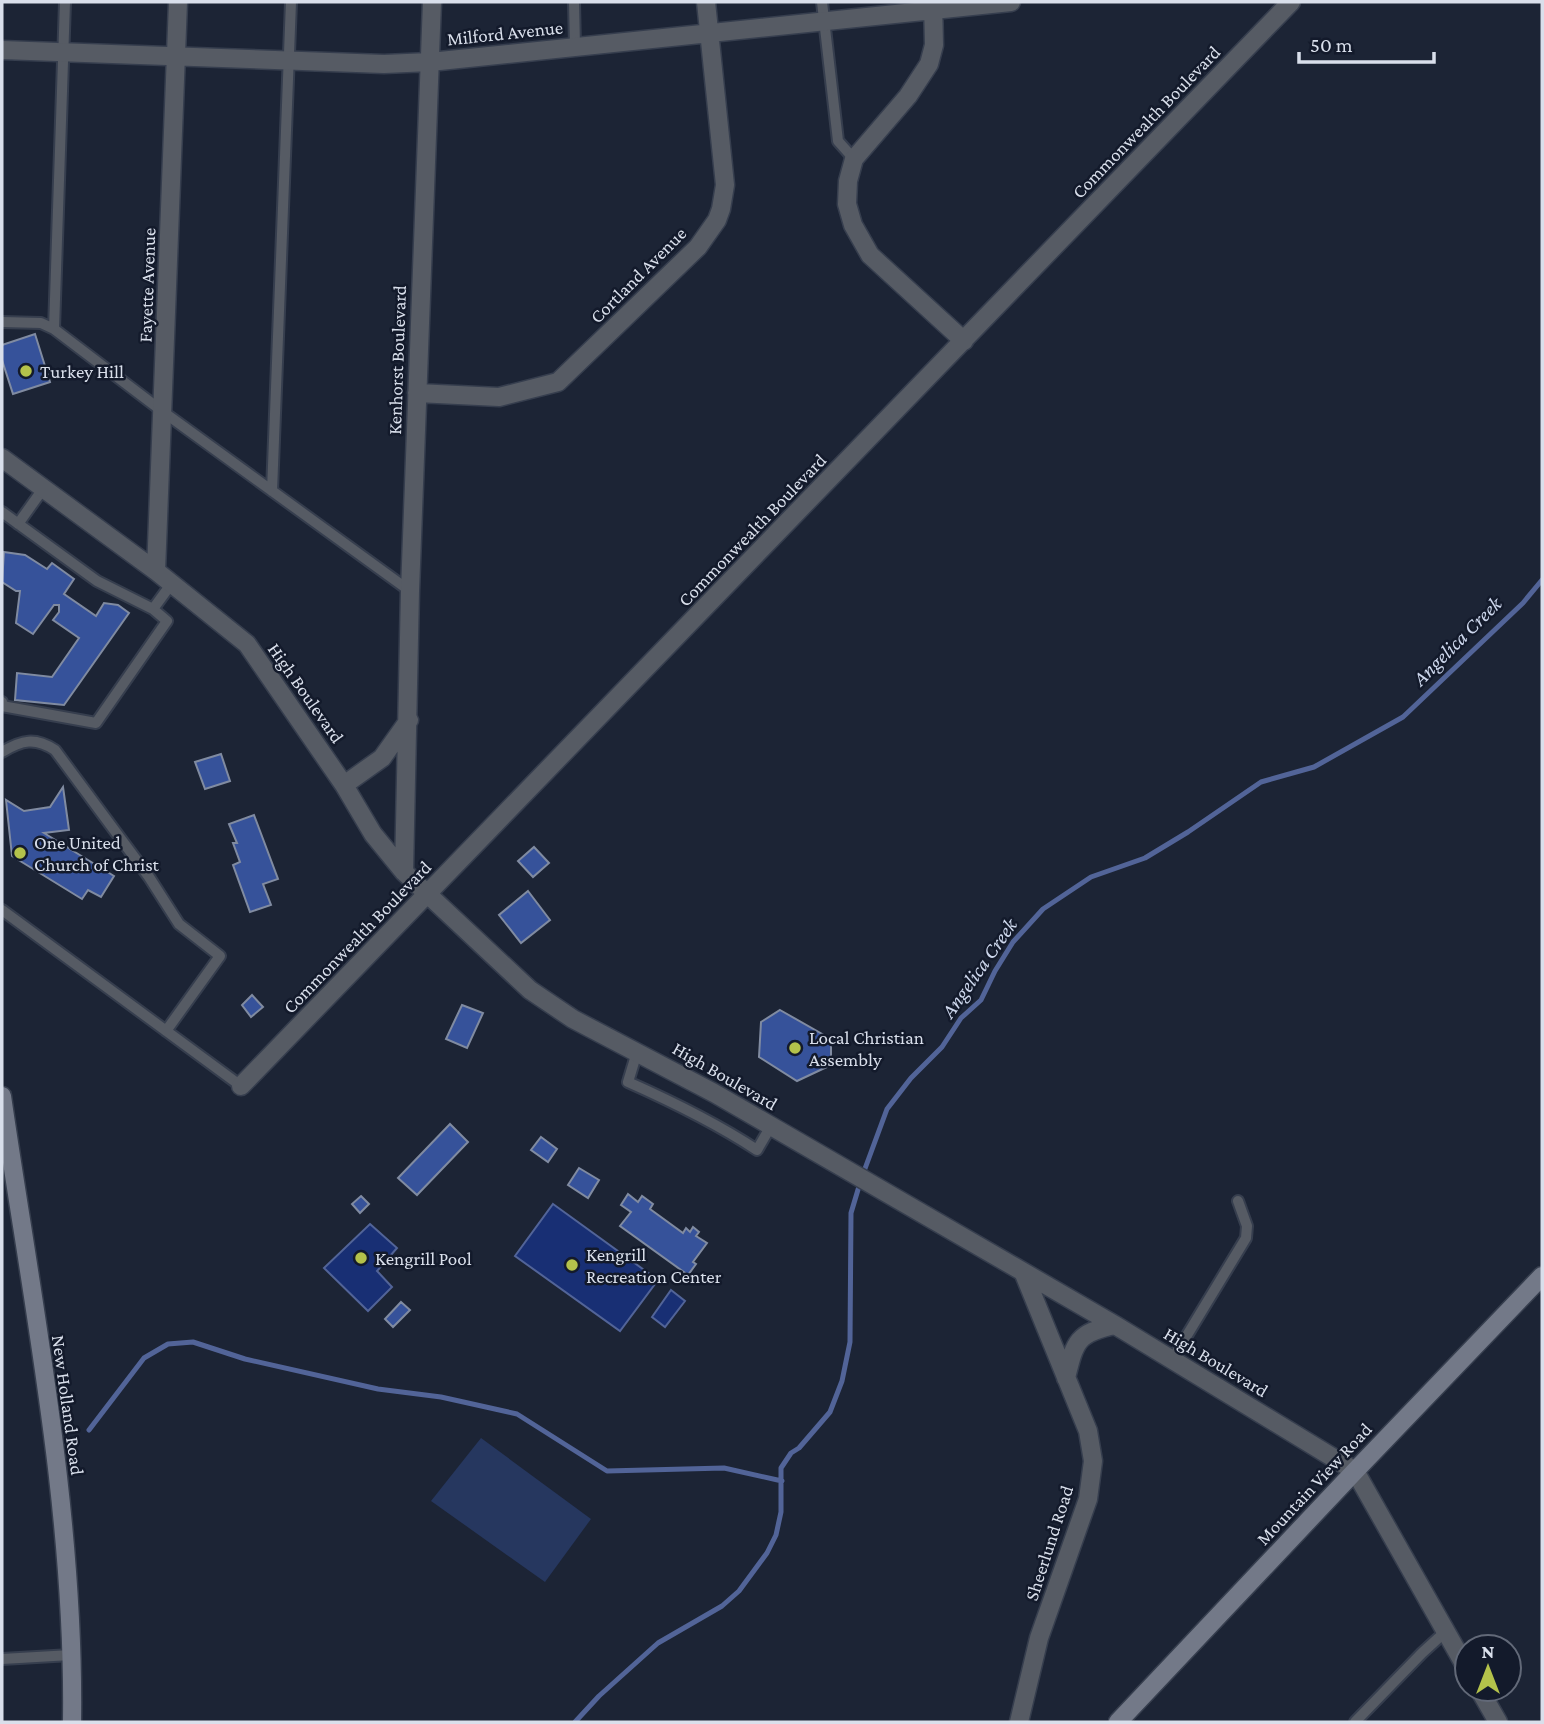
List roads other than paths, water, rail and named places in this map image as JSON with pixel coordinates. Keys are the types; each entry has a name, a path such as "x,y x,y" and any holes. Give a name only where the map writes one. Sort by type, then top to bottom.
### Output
{"main road":[{"name":"New Holland Road","path":"2,1096 52,1433 69,1608 72,1722"},
{"name":"Mountain View Road","path":"1118,1722 1542,1276"}],"street":[{"name":"Fayette Avenue","path":"156,571 178,2"},
{"name":"Kenhorst Boulevard","path":"404,872 410,591 432,2"},
{"name":"Cortland Avenue","path":"417,393 499,397 558,382 698,247 717,220 724,184 706,2"},
{"name":"Milford Avenue","path":"2,50 384,64 430,62 824,22 934,5 1011,2"},
{"name":"Commonwealth Boulevard","path":"241,1086 1292,2"},
{"path":"934,5 934,45 925,72 854,159 848,181 847,204 853,225 870,255 964,341"},
{"name":"High Boulevard","path":"2,458 172,583 247,644 344,785 373,834 404,872 530,990 573,1019 771,1126 1115,1325 1355,1471 1453,1645"},
{"path":"344,785 382,758 409,720"},
{"name":"Sheerlund Road","path":"1019,1722 1039,1638 1092,1481 1093,1461 1088,1431 1024,1274"},
{"path":"1066,1378 1079,1340 1089,1331 1115,1325"},
{"path":"1487,1703 1498,1722"}],"lane":[{"path":"54,328 65,2"},
{"path":"272,491 291,2"},
{"path":"574,2 575,47"},
{"path":"822,2 838,141 854,159"},
{"path":"2,322 41,323 54,328 162,411 410,591"},
{"path":"18,524 43,489"},
{"path":"2,512 97,581 153,609 167,621 96,723 2,706 2,702"},
{"path":"153,609 172,583"},
{"path":"2,752 17,743 29,740 44,743 55,750 149,877 178,924 220,956 166,1031"},
{"path":"2,910 241,1086"},
{"path":"637,1052 628,1082 711,1121 757,1150 771,1126"},
{"path":"1172,1360 1245,1238 1247,1226 1238,1201"},
{"path":"1355,1722 1445,1632"},
{"path":"2,1659 71,1655"}],"water":[{"path":"553,1204 658,1280 620,1331 515,1256"},
{"name":"Kengrill Pool","path":"370,1224 397,1248 377,1271 392,1287 368,1311 324,1268"},
{"path":"671,1290 685,1301 665,1327 652,1317"}],"waterway":[{"name":"Angelica Creek","path":"863,1174 887,1109 911,1078 942,1047 961,1018 981,1000 1013,942 1043,909 1091,877 1145,858 1261,782 1314,767 1403,717 1523,603 1542,580"},
{"name":"Angelica Creek","path":"575,1722 599,1696 658,1643 722,1606 739,1591 767,1553 776,1535 781,1512 781,1468 791,1453 799,1448 830,1412 842,1381 850,1342 851,1213 860,1183"},
{"path":"89,1430 144,1358 168,1344 193,1342 245,1359 378,1389 441,1397 517,1414 607,1471 724,1468 782,1481"}],"place":[{"name":"Turkey Hill","path":"26,371"},
{"name":"One United Church of Christ","path":"20,853"},
{"name":"Local Christian Assembly","path":"795,1048"},
{"name":"Kengrill Pool","path":"361,1258"},
{"name":"Kengrill Recreation Center","path":"572,1265"}]}
